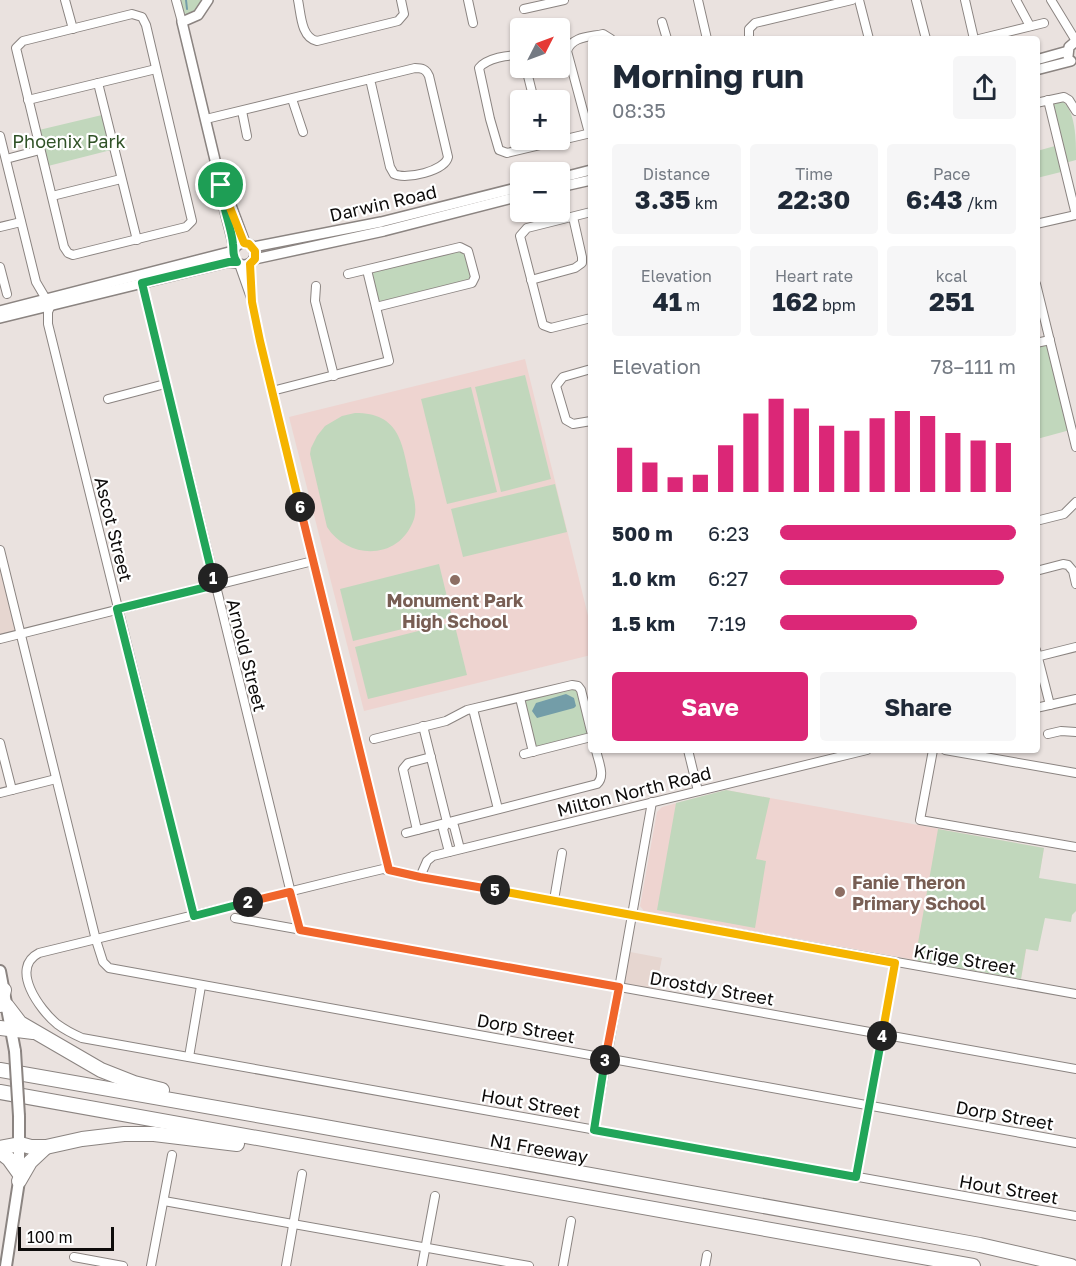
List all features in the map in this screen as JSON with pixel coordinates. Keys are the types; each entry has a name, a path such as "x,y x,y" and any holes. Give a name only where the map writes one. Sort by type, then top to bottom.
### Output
{"highway":[{"path":"4,990 4,1006 17,1020 101,1070 134,1083 293,1118 308,1124"},
{"path":"6,1030 35,1032"},
{"name":"N1 Freeway","path":"0,1070 980,1245 1071,1266"},
{"path":"0,1092 973,1266"},
{"path":"46,1147 30,1162 19,1177 9,1159 0,1150 20,1144 46,1147 94,1137 140,1134 295,1150 320,1150"}],"main road":[{"path":"0,971 4,990"},
{"path":"4,1006 6,1030 15,1051 20,1144 19,1177 6,1266"}],"street":[{"path":"65,0 73,29"},
{"path":"176,0 221,185 249,245 255,251 252,261 252,302"},
{"path":"182,22 198,15 208,0"},
{"path":"298,0 307,36 317,41 398,21 404,14 401,0"},
{"path":"468,0 473,23"},
{"path":"524,9 564,0"},
{"path":"698,0 706,36"},
{"path":"749,36 749,29 755,24 852,0"},
{"path":"859,0 868,36"},
{"path":"916,0 925,36"},
{"path":"965,0 976,36"},
{"path":"1016,0 1030,26"},
{"path":"1040,69 1073,62 1072,45 1052,0"},
{"path":"132,14 139,15 146,25 193,218 186,227 76,255 70,254 65,249 17,46 23,41 73,29 132,14"},
{"path":"662,22 666,36"},
{"path":"989,36 1044,23"},
{"path":"591,36 603,33 607,36"},
{"path":"588,37 576,40 567,51 588,126"},
{"path":"1040,58 1072,45"},
{"path":"510,56 486,62 479,68 497,147 507,153 517,150"},
{"path":"206,119 415,68 424,69 429,76 448,160 439,169 405,177 398,176 392,171 370,79"},
{"path":"28,100 156,69"},
{"path":"98,83 137,240"},
{"path":"1040,102 1064,96 1076,111"},
{"path":"292,99 303,132"},
{"path":"1040,223 1076,215 1048,100"},
{"path":"242,111 247,136"},
{"path":"570,137 588,133"},
{"path":"0,136 36,282 36,306"},
{"path":"6,159 40,150"},
{"path":"570,175 588,171"},
{"path":"52,196 121,179"},
{"path":"570,185 588,181"},
{"path":"96,940 376,871 389,870 252,302 238,263 233,256 232,232 221,195 221,185"},
{"name":"Darwin Road","path":"249,245 381,222 510,190"},
{"name":"Darwin Road","path":"252,261 373,234 510,199"},
{"path":"588,213 527,228 521,233 520,239 544,327 551,328 588,319"},
{"path":"531,280 575,268 582,262 573,217"},
{"path":"0,227 21,222"},
{"path":"0,318 48,302 234,250 240,243 249,245"},
{"path":"348,274 460,247 465,248 469,253 475,277 470,284 376,307"},
{"path":"48,302 229,262 252,261"},
{"path":"0,267 7,294"},
{"path":"272,391 389,361 367,270"},
{"path":"36,282 48,302"},
{"name":"Arnold Street","path":"142,283 300,930"},
{"path":"316,286 315,301 334,376"},
{"path":"1040,300 1072,410 1076,447"},
{"name":"Ascot Street","path":"48,302 48,324 194,916"},
{"path":"0,311 36,306"},
{"name":"Ascot Street","path":"36,306 48,324"},
{"path":"1040,342 1050,340"},
{"path":"588,370 563,377 556,386 566,420 573,424 588,422"},
{"path":"108,399 165,384"},
{"path":"1040,520 1064,514 1076,502"},
{"name":"Dorp Street","path":"0,550 96,940 103,962 113,970 1076,1143"},
{"path":"0,639 313,561"},
{"path":"1040,570 1063,564 1068,565 1073,571 1076,584"},
{"path":"1040,654 1076,648"},
{"path":"1040,667 1050,705"},
{"path":"374,739 446,721 461,712 576,685 581,690 588,718"},
{"path":"520,698 533,752"},
{"path":"1040,707 1076,699"},
{"path":"473,709 498,809"},
{"path":"423,726 447,822 443,829 449,852"},
{"path":"1048,734 1061,731 1076,732"},
{"path":"524,754 588,738"},
{"path":"0,742 12,790"},
{"path":"406,833 597,784 602,775 597,753"},
{"path":"689,753 698,791"},
{"name":"Milton North Road","path":"420,877 430,857 855,753"},
{"path":"932,753 920,820 1076,847"},
{"path":"962,753 1076,773"},
{"path":"417,830 403,768 408,763 431,758"},
{"path":"0,794 56,779"},
{"path":"594,1130 652,802"},
{"path":"447,822 454,826 460,849"},
{"path":"554,900 562,852"},
{"name":"Krige Street","path":"389,870 1076,994"},
{"name":"Drostdy Street","path":"236,918 1076,1069"},
{"name":"Hout Street","path":"96,940 39,953 29,960 26,971 37,1002 56,1023 82,1038 1076,1216"},
{"path":"856,1177 895,963"},
{"path":"189,1057 201,986"},
{"path":"151,1266 172,1155"},
{"path":"286,1266 302,1174"},
{"path":"422,1266 435,1196"},
{"path":"164,1201 529,1266"},
{"path":"563,1266 571,1221"},
{"path":"705,1266 706,1255"},
{"path":"74,1257 123,1266"}],"shaded area":[{"name":"Monument Park High School","path":"525,359 588,616 588,656 364,711 289,417"},
{"path":"0,553 20,633 0,638"},
{"name":"Fanie Theron Primary School","path":"726,790 1044,848 1021,979 644,911 640,906 657,812 662,807"},
{"path":"625,951 662,958 655,993 619,987"}],"green space":[{"path":"181,0 203,0 198,10 188,15 184,13"},
{"path":"1061,100 1070,111 1076,144 1076,160 1065,163 1052,104"},
{"name":"Phoenix Park","path":"102,115 111,150 48,166 39,130"},
{"path":"1055,146 1061,172 1040,177 1040,150"},
{"path":"461,250 465,251 471,279 378,302 371,276 375,271"},
{"path":"1040,345 1049,346 1070,430 1040,438"},
{"path":"525,375 551,479 501,492 475,387"},
{"path":"471,387 497,492 447,504 421,399"},
{"path":"355,413 370,414 390,424 401,442 404,454 415,504 415,514 407,533 386,549 361,550 348,546 336,538 327,527 310,454 317,436 325,426 342,416"},
{"path":"555,484 567,532 463,557 451,509"},
{"path":"439,564 452,617 353,641 340,589"},
{"path":"454,622 467,675 368,699 355,647"},
{"path":"574,688 578,691 587,734 539,747 534,744 524,704 527,699"},
{"path":"726,790 770,798 756,859 766,861 755,928 657,910 676,803"},
{"path":"938,829 1044,848 1039,878 1076,884 1076,911 1072,915 1071,922 1045,918 1038,951 1026,949 1021,979 915,960"}],"water":[{"path":"566,694 574,698 576,706 574,708 537,718 532,711 536,703"}],"waterway":[{"path":"186,0 187,9"}],"place":[{"name":"Monument Park High School","path":"455,580"},
{"name":"Fanie Theron Primary School","path":"840,892"}],"route":[{"path":"221,185 244,243 253,247 256,255 250,264 252,302 260,341 389,870 895,963 856,1177 594,1130 619,987 300,930 290,892 194,916 117,609 215,585 142,283 237,262 233,256 232,232 221,195 221,185"}]}
